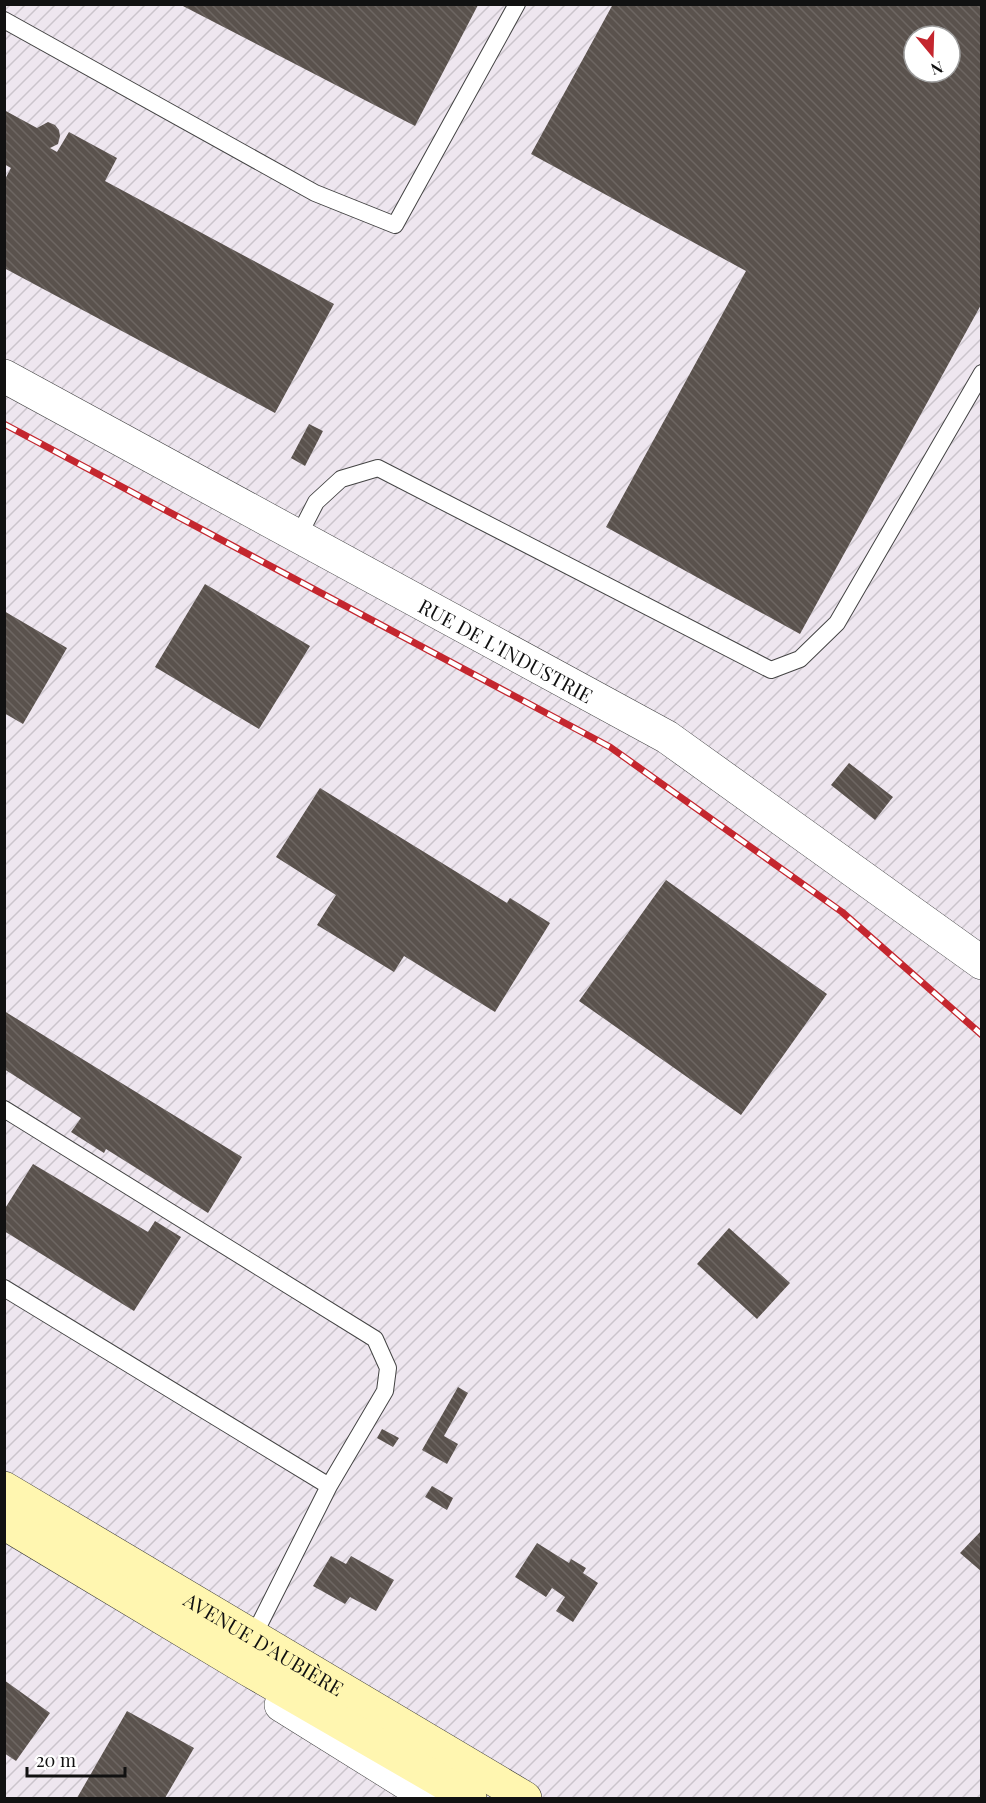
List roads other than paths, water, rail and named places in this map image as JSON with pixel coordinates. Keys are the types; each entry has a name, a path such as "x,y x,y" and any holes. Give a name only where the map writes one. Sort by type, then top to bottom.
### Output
{"main road":[{"name":"AVENUE D'AUBIÈRE","path":"4,1488 525,1798"},
{"name":"AVENUE D'AUBIÈRE","path":"4,1523 249,1670 470,1798"}],"street":[{"name":"RUE DE L'INDUSTRIE","path":"4,376 667,737 981,963"},
{"path":"249,1670 283,1708 430,1798"}],"lane":[{"path":"4,20 315,193 395,225 517,4"},
{"path":"298,537 315,502 341,479 378,468 771,670 800,659 837,624 981,374"},
{"path":"4,1109 375,1339 388,1368 385,1391 329,1486 253,1637"},
{"path":"4,1288 329,1486"}],"railway":[{"path":"4,424 610,747 842,912 982,1035"}]}
